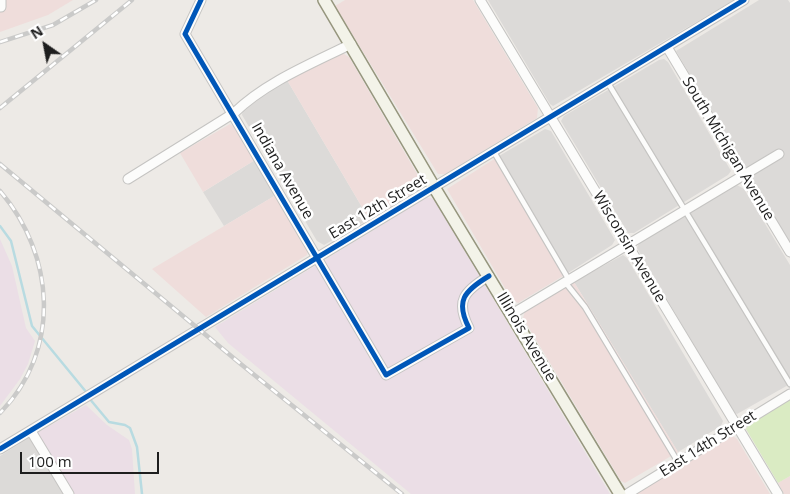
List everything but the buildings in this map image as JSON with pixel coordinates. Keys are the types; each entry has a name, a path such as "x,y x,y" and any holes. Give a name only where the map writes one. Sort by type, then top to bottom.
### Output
{"street":[{"name":"Indiana Avenue","path":"201,0 185,34 234,113 386,375 469,328 461,311 464,297 478,283 489,276"},
{"name":"Illinois Avenue","path":"324,0 434,187 620,494"},
{"name":"Wisconsin Avenue","path":"480,0 778,494"},
{"name":"East 12th Street","path":"0,449 744,0"},
{"path":"128,179 234,113 266,88 351,44"},
{"name":"South Michigan Avenue","path":"667,47 790,252"},
{"path":"512,314 779,154"},
{"name":"East 14th Street","path":"627,494 790,394"},
{"path":"31,431 69,494"}],"lane":[{"path":"608,83 790,384"},
{"path":"494,152 567,281 586,307 678,462"}],"shaded area":[{"path":"0,0 73,0 48,15 0,32"},
{"path":"345,0 473,0 538,108 537,118 445,174 438,174 335,6"},
{"path":"488,0 734,0 553,106 550,104"},
{"path":"759,0 788,0 790,3 790,244 676,51"},
{"path":"342,53 349,57 420,179 418,187 414,192 369,219 287,80"},
{"path":"664,59 668,62 731,171 728,175 634,233 628,233 561,121 564,116 659,60"},
{"path":"287,80 369,219 324,245 317,241 242,115 243,108"},
{"path":"230,124 235,127 255,160 203,192 180,153"},
{"path":"545,129 551,131 615,240 612,245 568,273 499,156"},
{"path":"499,156 568,273 518,303 512,300 447,189"},
{"path":"255,160 276,195 224,226 203,192"},
{"path":"737,185 744,189 790,265 790,384 737,414 733,412 637,248 639,243"},
{"path":"276,195 308,251 307,255 206,317 152,269"},
{"path":"426,198 434,200 610,494 411,494 228,343 215,327"},
{"path":"0,239 12,266 26,328 35,341 28,364 20,379 0,406"},
{"path":"623,255 627,258 723,421 721,426 678,452 574,282"},
{"path":"574,282 678,452 625,483 621,481 523,318 525,311"},
{"path":"86,405 107,425 129,440 132,449 135,494 66,494 32,436"},
{"path":"731,435 737,439 770,494 632,494"},
{"path":"32,436 66,494 0,494 0,456"},
{"path":"790,476 790,494 784,494 778,483"}],"green space":[{"path":"790,399 790,476 778,483 746,429 749,424"}],"waterway":[{"path":"0,226 11,241 32,326 87,393"},
{"path":"89,398 109,422 125,425 130,428 137,447 142,494"}],"railway":[{"path":"0,42 53,25 96,0"},
{"path":"0,108 132,0"},
{"path":"0,164 242,365 402,494"},
{"path":"0,191 18,216 32,244 41,273 44,302 42,332 34,361 20,388 0,413"}],"cycle path":[{"path":"201,0 185,34 386,375 469,328 463,311 464,298 473,287 489,276"},
{"path":"0,449 744,0"}]}
